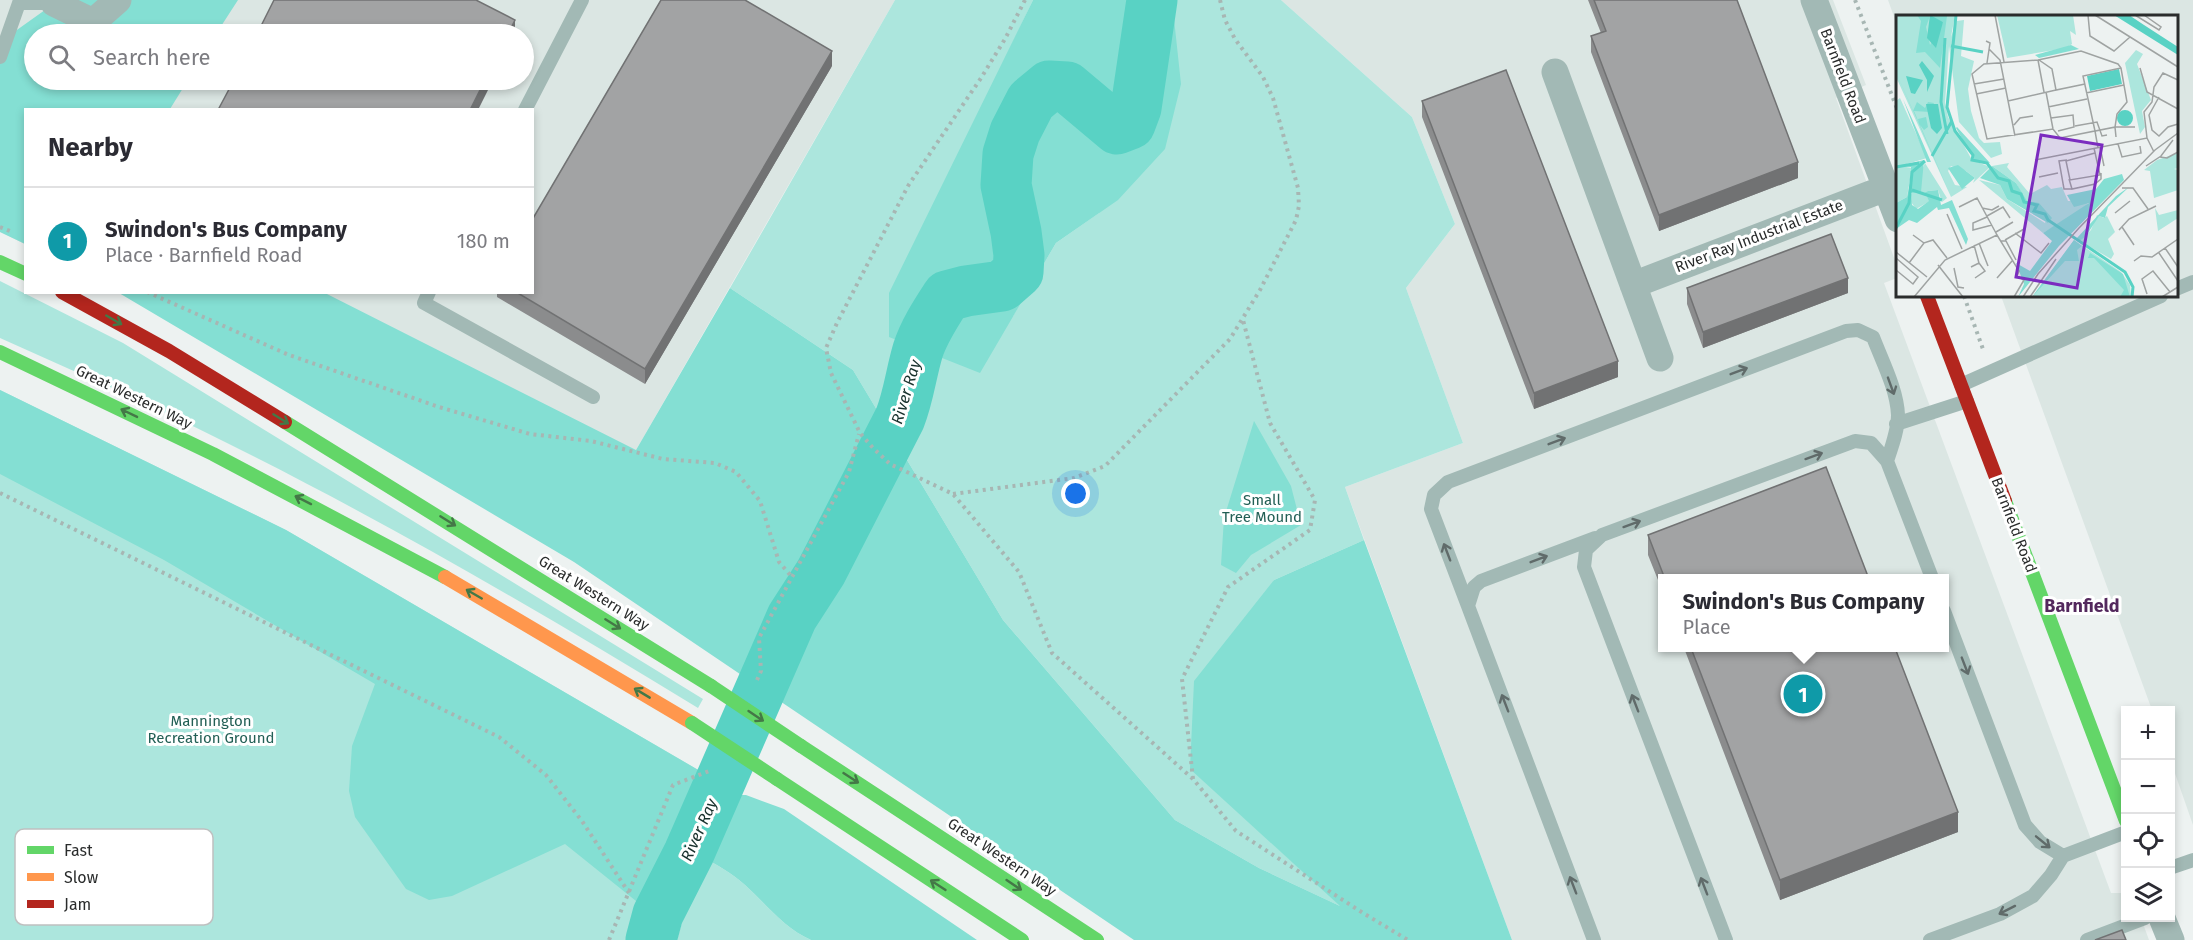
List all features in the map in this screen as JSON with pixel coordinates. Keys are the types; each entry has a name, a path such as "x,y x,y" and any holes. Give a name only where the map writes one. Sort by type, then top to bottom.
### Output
{"main road":[{"path":"0,262 24,273"},
{"name":"Great Western Way","path":"66,294 169,351 245,397 711,686 1097,940"},
{"name":"Barnfield Road","path":"1927,297 2123,814"},
{"name":"Great Western Way","path":"0,352 236,465 435,571 692,723 1022,940"}],"street":[{"path":"54,3 93,22 117,0"},
{"name":"Barnfield Road","path":"1814,0 1896,214"},
{"path":"1555,72 1660,358"},
{"name":"River Ray Industrial Estate","path":"1633,285 1886,188"},
{"path":"2163,922 2170,940"}],"lane":[{"path":"526,108 582,0"},
{"path":"0,57 19,3 54,3"},
{"path":"2178,288 2193,282"},
{"path":"428,294 424,303 593,397"},
{"path":"1961,385 2159,297"},
{"path":"1594,940 1431,509 1434,495 1448,482 1846,331 1858,330 1873,337 1894,396 1898,415 1894,440 1887,461"},
{"path":"1896,424 1967,401"},
{"path":"1468,606 1474,588 1480,581 1855,441 1871,443 1887,461 1930,574"},
{"path":"1602,535 1586,550 1584,567 1726,940"},
{"path":"1949,624 2025,825 2040,842 2062,856"},
{"path":"1930,940 2000,914 2033,896 2051,875 2062,856 2121,834"},
{"path":"2175,866 2193,860"},
{"path":"2087,940 2134,922"}],"path":[{"path":"1025,0 981,78 908,186 826,348 831,373 860,433 873,448 890,464 953,494 1019,572 1052,653 1193,779 1236,831 1408,940"},
{"path":"953,494 1074,478 1105,466 1230,339 1243,320 1296,220 1299,206 1298,188 1273,98 1263,77 1225,20 1220,0"},
{"path":"1855,0 1896,106"},
{"path":"151,294 289,356 439,407 530,434 591,441 663,459 716,462 736,472 760,501 779,562 792,577"},
{"path":"1193,779 1182,679 1228,587 1310,530 1314,500 1270,423 1243,320"},
{"path":"761,671 759,638 849,472 860,433"},
{"path":"0,493 498,737 546,775 582,821 630,893"},
{"path":"609,940 673,785 714,769"}],"shaded area":[{"path":"0,0 895,0 636,450 122,294 534,294 534,108 24,108 24,244 0,232"},
{"path":"1281,0 1833,0 1866,85 1836,98 1896,263 1896,278 1884,283 2111,893 2121,893 2121,922 2142,922 2149,940 1512,940 1345,487 1463,443 1406,288 1455,224 1412,117"},
{"path":"1888,0 2193,0 2193,825 2175,773 2175,706 2151,706 2001,297 2178,297 2178,15 1896,15 1896,22"}],"green space":[{"path":"59,0 238,0 222,24 25,24"},
{"path":"895,0 1033,0 1005,59 1013,316 1056,243 1099,213 1161,0 1281,0 1412,117 1455,224 1406,288 1463,443 1345,487 1364,540 1274,580 1191,769 1342,907 1259,868 1175,820 1003,620 853,370 730,288"},
{"path":"1033,0 1172,0 1181,84 1165,149 1118,200 1056,243 980,373 889,337 889,293"},
{"path":"24,25 24,90 182,90 171,108 24,108 24,244 0,232 0,42"},
{"path":"0,281 123,343 703,699 698,708 524,604 287,473 171,415 0,338"},
{"path":"730,288 853,370 1003,620 1175,820 1259,868 1340,906 1190,769 1194,681 1274,580 1364,540 1512,940 1134,940 574,562 121,294 327,294 636,450"},
{"name":"Mannington Recreation Ground","path":"0,390 286,530 700,771 626,940 0,940"},
{"path":"0,390 286,530 700,771 641,905 565,844 452,896 429,900 406,889 355,817 349,791 352,746 375,684 164,560 0,474"},
{"name":"Small Tree Mound","path":"1254,421 1291,486 1301,525 1251,555 1236,573 1221,565 1224,518"},
{"path":"727,795 746,795 784,809 977,940 811,940 802,935 784,923 740,881 701,856"},
{"path":"701,856 735,877 784,923 811,940 677,940"}],"building":[{"path":"274,0 476,0 515,20 513,24 262,24"},
{"path":"661,0 745,0 832,51 645,369 519,294 534,294 534,217"},
{"path":"1594,0 1737,0 1798,162 1659,215 1591,36 1606,31"},
{"path":"1506,70 1618,361 1534,393 1422,101"},
{"path":"229,90 480,90 471,108 219,108"},
{"path":"1831,234 1848,278 1703,332 1687,288"},
{"path":"1826,467 1867,574 1663,574 1648,535"},
{"path":"1693,652 1897,652 1958,812 1780,880"},
{"path":"2122,930 2126,940 2095,940"}],"waterway":[{"name":"River Ray","path":"651,940 658,914 689,853 792,617 821,572 900,418 918,350 931,322 947,296 1002,286 1018,272 1019,255 1016,232 1006,185 1008,154 1015,132 1031,101 1049,86 1067,87 1117,129 1130,124 1136,108 1152,0"}],"traffic: fast":[{"path":"0,262 24,273"},
{"path":"0,352 213,454 445,577"},
{"path":"285,422 711,686"},
{"path":"2005,501 2123,814"},
{"path":"711,686 801,746"},
{"path":"692,723 777,779"},
{"path":"801,746 1097,940"},
{"path":"777,779 1022,940"}],"traffic: slow":[{"path":"445,577 692,723"}],"traffic: jam":[{"path":"66,294 169,351 285,422"},
{"path":"1927,297 2005,501"}],"place":[{"name":"Swindon's Bus Company","path":"1803,694"}],"district":[{"name":"Barnfield","path":"2082,606"}]}
